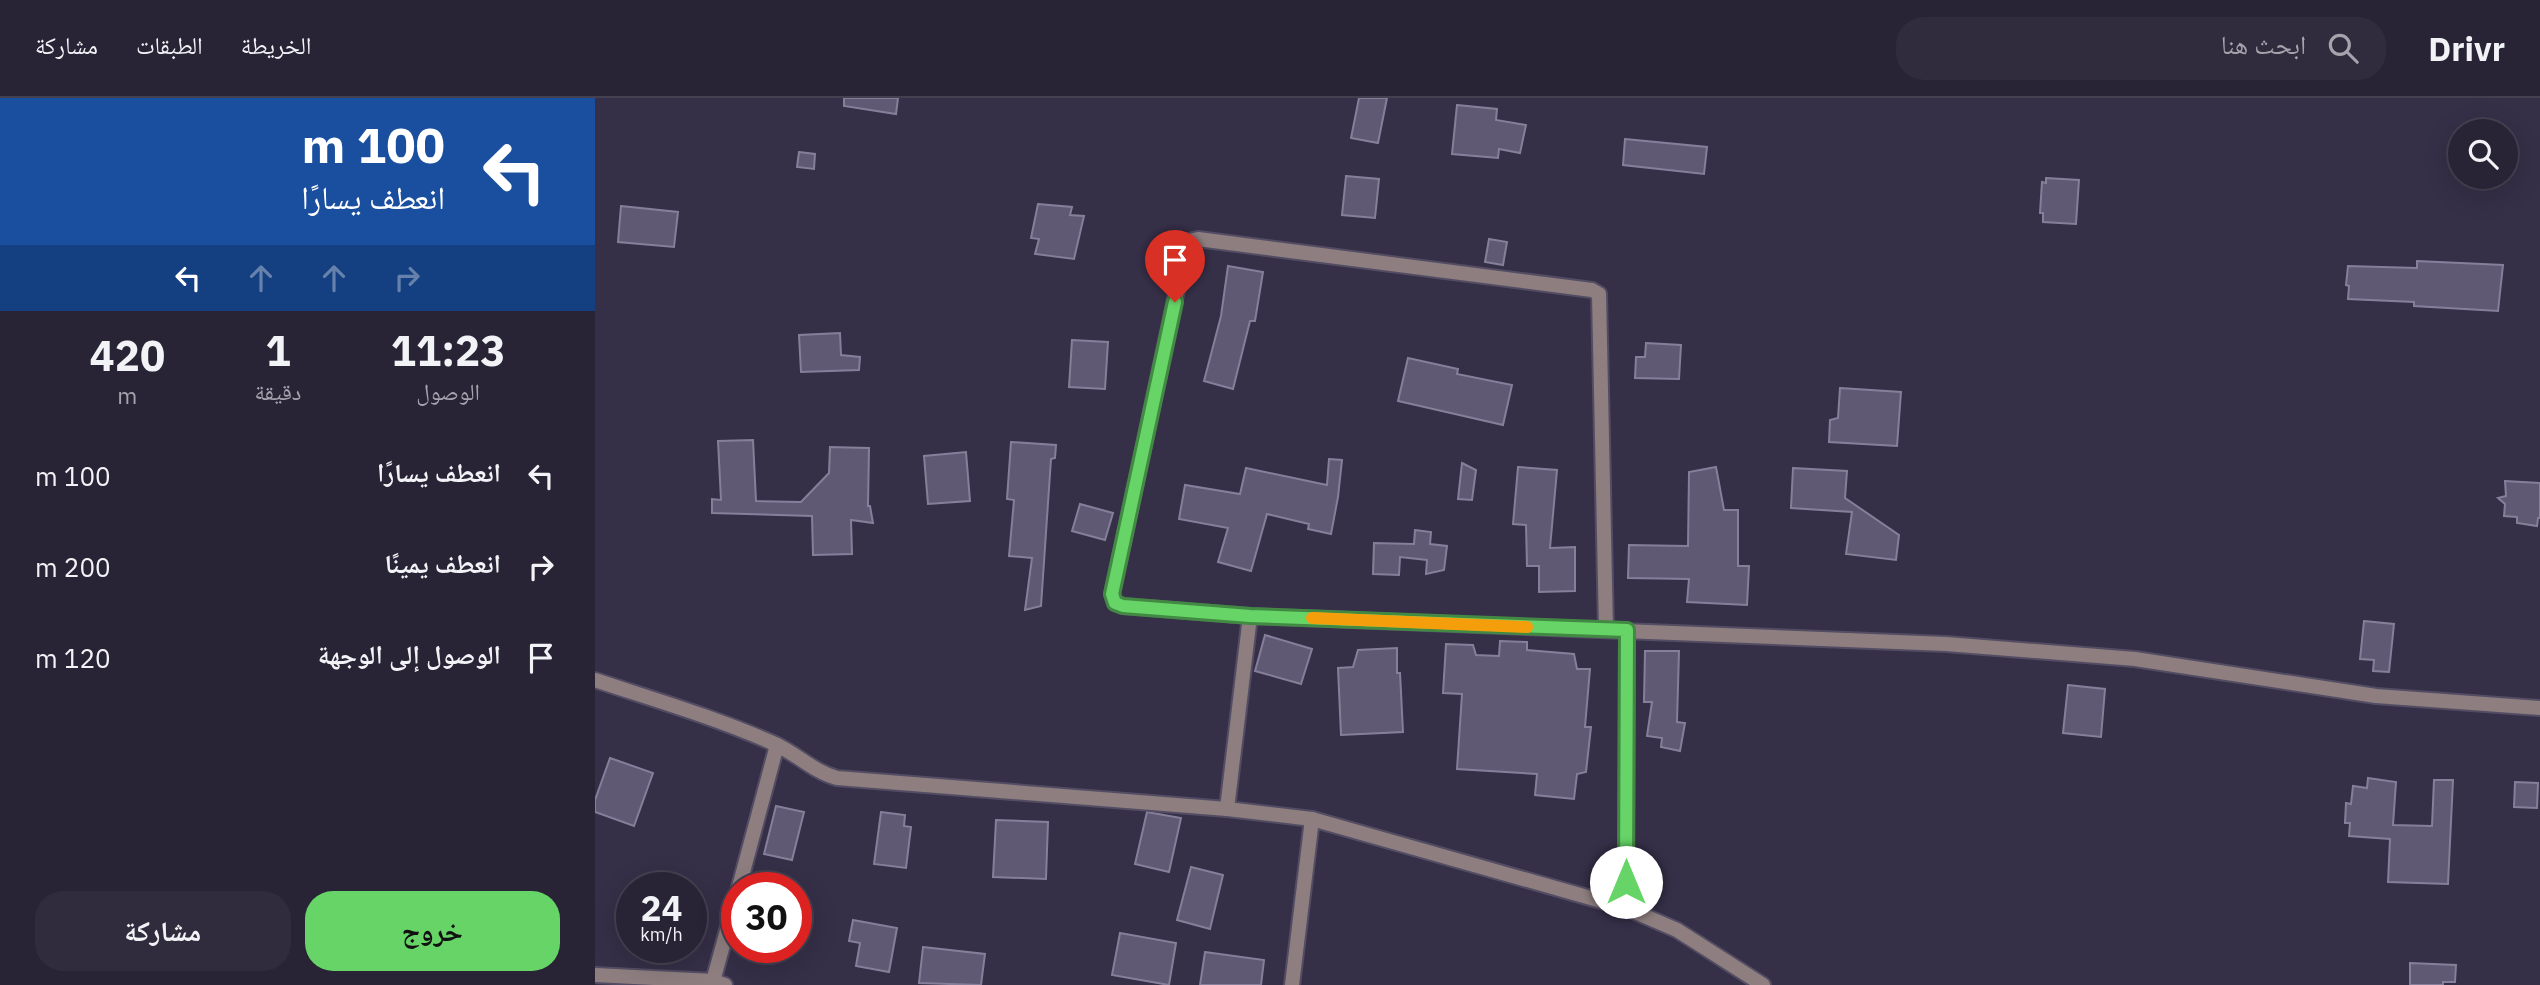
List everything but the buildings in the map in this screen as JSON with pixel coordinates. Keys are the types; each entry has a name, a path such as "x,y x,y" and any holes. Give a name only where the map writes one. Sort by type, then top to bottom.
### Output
{"street":[{"path":"1606,630 1599,294 1592,290 1198,239 1189,241 1112,594 1115,603 1123,606 1250,616 1946,644 2135,659 2376,696 2540,708"},
{"path":"1227,809 1250,616"},
{"path":"1626,908 1627,630"},
{"path":"595,680 733,727 777,745 823,774 837,778 1227,809 1312,819 1626,908 1677,930 1763,985"},
{"path":"743,872 777,745"},
{"path":"1292,985 1312,819"},
{"path":"595,975 717,984 722,963"}],"slow traffic":[{"path":"1312,618 1527,627"}],"route":[{"path":"1175,302 1112,594 1115,603 1123,606 1250,616 1627,630 1626,882"}]}
